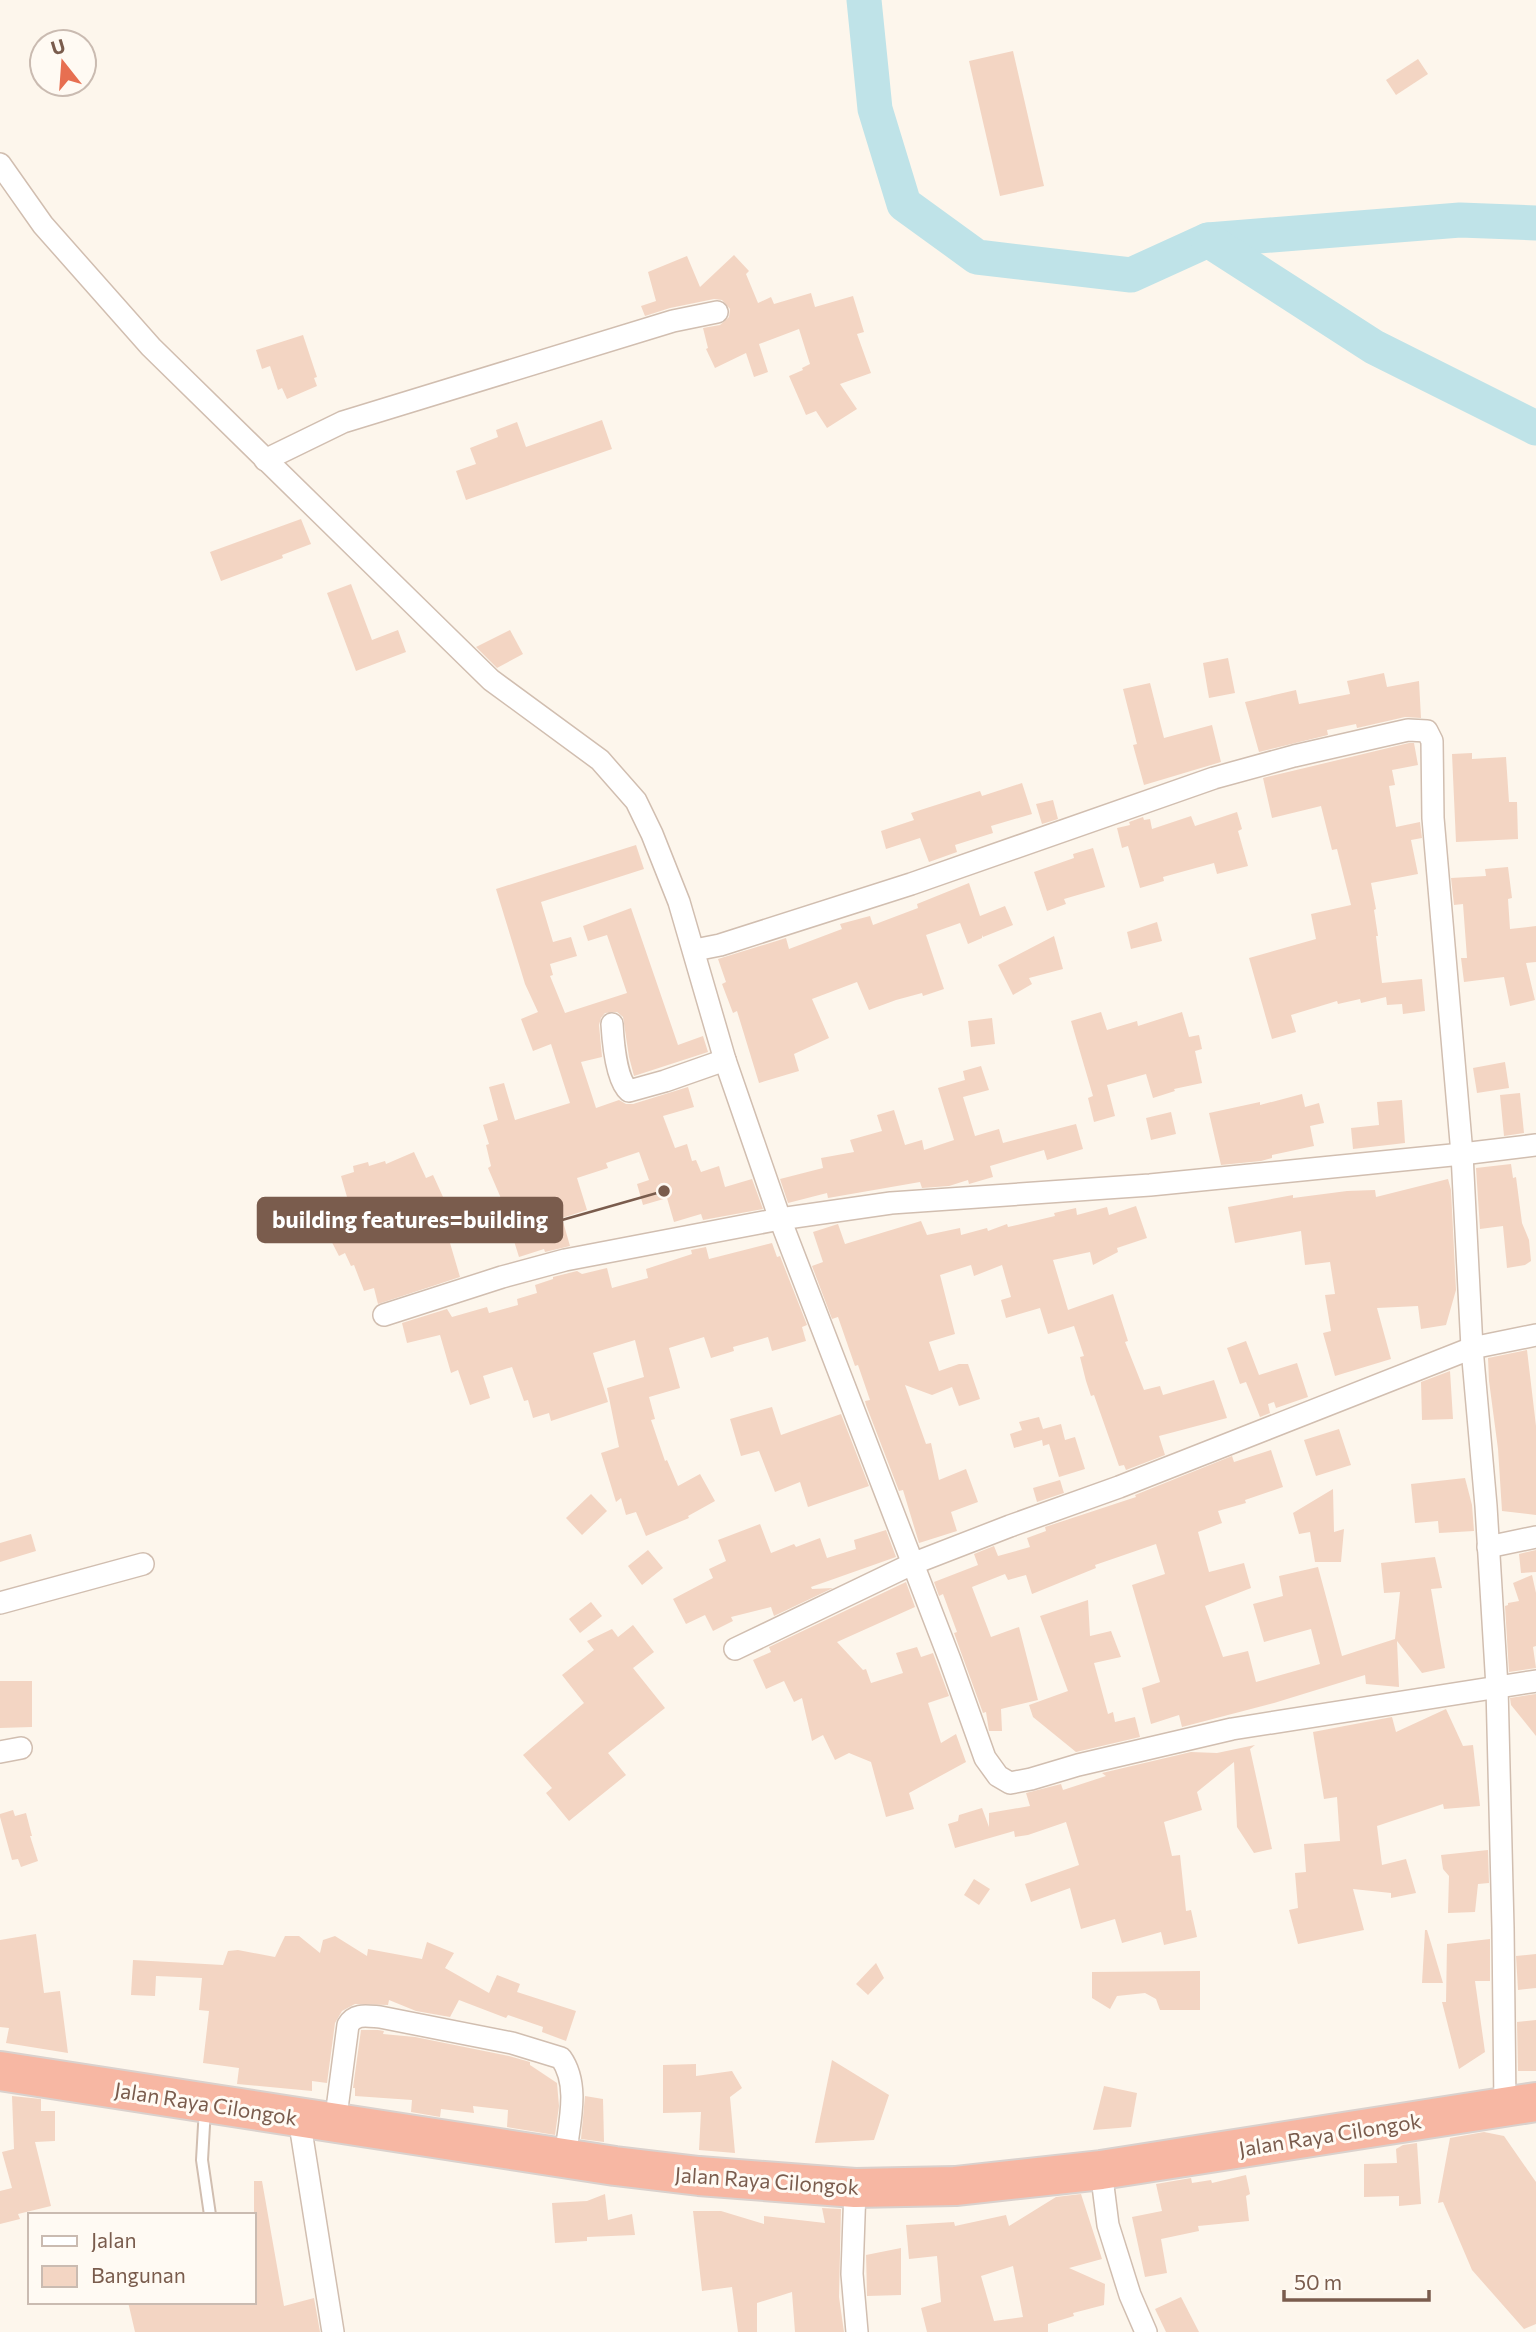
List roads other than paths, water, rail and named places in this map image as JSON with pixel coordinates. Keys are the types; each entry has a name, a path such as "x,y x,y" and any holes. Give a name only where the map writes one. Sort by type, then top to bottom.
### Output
{"highway":[{"name":"Jalan Raya Cilongok","path":"0,2070 565,2159 698,2176 855,2188 955,2186 1101,2170 1521,2104"}],"street":[{"path":"0,164 43,225 142,336 265,460 300,491 491,680 600,760 636,801 679,902 725,1060 780,1219 985,1758 998,1776 1010,1783 1232,1728 1536,1681"},
{"path":"265,460 343,422 673,321 717,312"},
{"path":"695,950 720,945 911,884 1214,778 1395,732 1427,731 1432,741 1433,818 1462,1154 1521,2104"},
{"path":"612,1024 614,1051 623,1084 629,1091 725,1060"},
{"path":"384,1315 565,1260 780,1219 942,1198 1125,1187 1536,1145"},
{"path":"735,1649 912,1564 1119,1487 1472,1348 1536,1335"},
{"path":"1488,1547 1536,1537"},
{"path":"0,1603 143,1564"},
{"path":"333,2332 317,2121 348,2025 354,2017 380,2017 512,2043 561,2058 571,2076 572,2090 565,2159"},
{"path":"1101,2170 1108,2224 1130,2295 1146,2332"},
{"path":"855,2188 852,2264 857,2332"}],"lane":[{"path":"205,2102 202,2160 209,2213"}],"waterway":[{"path":"864,0 875,109 904,204 977,257 1131,275 1208,240 1460,220 1536,223"},
{"path":"1208,240 1374,347 1536,428"}],"place":[{"name":"building features=building","path":"664,1191"}]}
